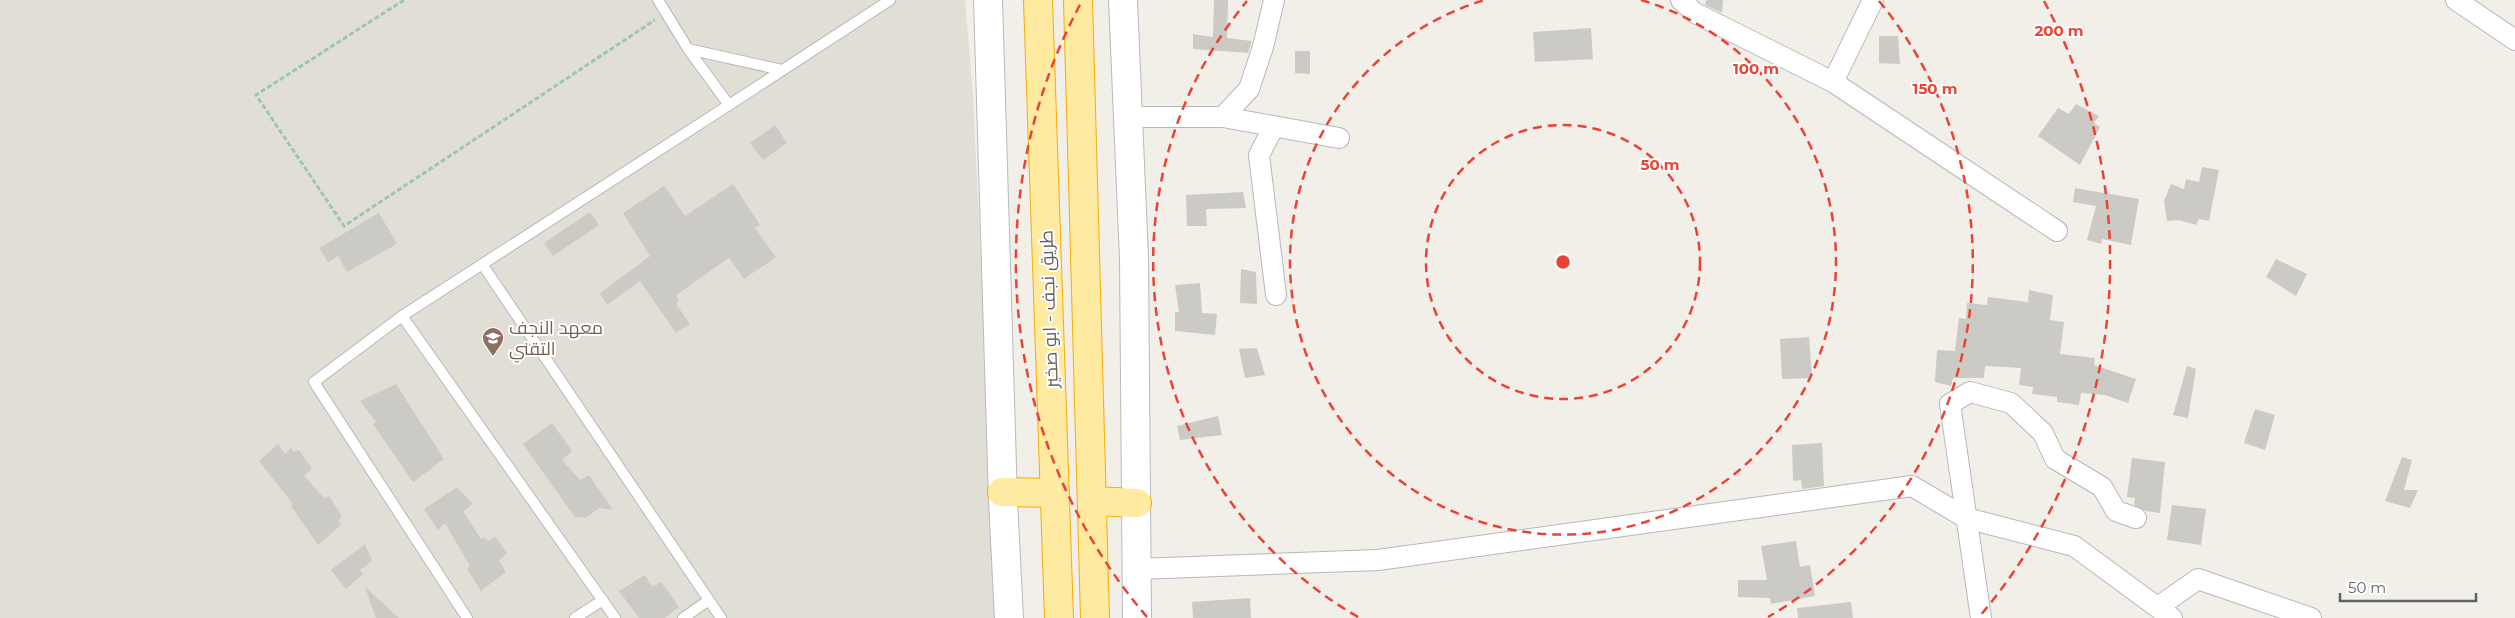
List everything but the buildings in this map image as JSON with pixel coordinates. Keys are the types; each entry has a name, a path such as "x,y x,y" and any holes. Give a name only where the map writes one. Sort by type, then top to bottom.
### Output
{"highway":[{"name":"طريق نجف - ابو صخير","path":"1038,0 1059,618"},
{"path":"1078,0 1095,618"},
{"path":"1002,492 1055,493"},
{"path":"1092,500 1137,503"}],"main road":[{"path":"988,0 1002,492 1009,618"},
{"path":"1123,0 1134,259 1137,618"}],"street":[{"path":"1223,117 1249,89 1263,48 1274,0"},
{"path":"1681,0 1695,13 1833,82 2057,231"},
{"path":"1833,82 1873,0"},
{"path":"2456,0 2515,40"},
{"path":"1127,117 1223,117 1339,138"},
{"path":"1274,126 1259,155 1276,295"},
{"path":"1980,618 1950,404 1970,392 2010,403 2043,433 2056,459 2102,487 2116,510 2136,518"},
{"path":"1138,569 1378,560 1912,486 1966,518 2074,546 2165,613 2198,578 2311,618"}],"lane":[{"path":"658,0 688,49 729,105"},
{"path":"467,618 314,382 402,316 890,0"},
{"path":"688,49 782,70"},
{"path":"482,264 721,618"},
{"path":"402,316 615,618"},
{"path":"575,618 603,600"},
{"path":"683,618 709,600"}],"path":[{"path":"404,0 256,95 344,226 666,12"}],"shaded area":[{"name":"معهد النجف التقني","path":"0,0 965,0 973,96 998,618 0,618"}],"place":[{"name":"معهد النجف التقني","path":"493,357"}]}
